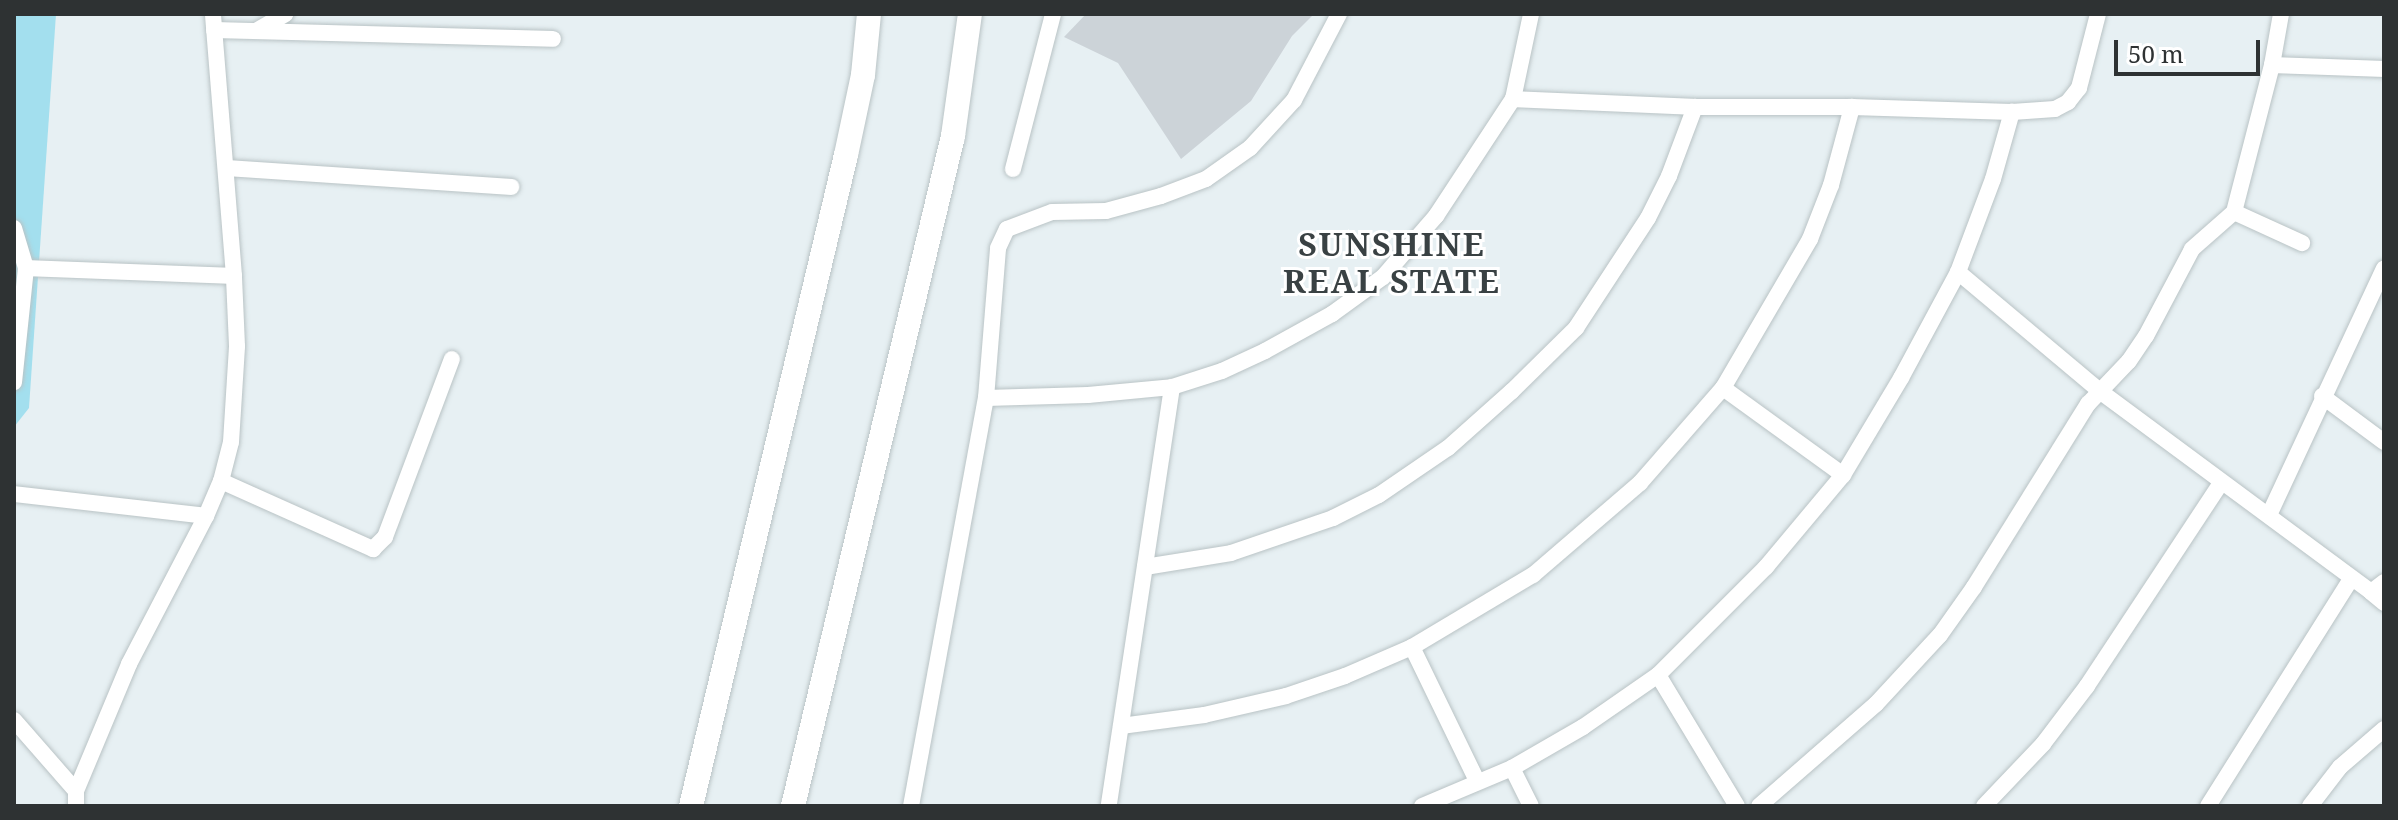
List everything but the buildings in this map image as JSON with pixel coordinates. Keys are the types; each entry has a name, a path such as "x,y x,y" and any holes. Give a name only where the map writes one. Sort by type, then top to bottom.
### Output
{"main road":[{"path":"691,806 843,170 863,75 869,14"},
{"path":"793,806 949,151 970,14"}],"street":[{"path":"256,31 286,14"},
{"path":"1013,169 1053,14"},
{"path":"911,806 986,398 998,248 1007,229 1052,212 1106,211 1161,196 1206,179 1250,148 1294,100 1339,14"},
{"path":"986,398 1088,395 1172,387 1222,371 1332,314 1383,277 1436,216 1513,99 1531,14"},
{"path":"1513,99 1695,107 1852,107 2012,112 2055,109 2068,102 2079,88 2098,14"},
{"path":"1759,806 1876,704 1940,635 1974,587 2088,404 2146,336 2192,249 2234,212 2272,65 2281,14"},
{"path":"14,720 76,798 129,664 221,481 231,442 235,393 234,276 214,22 256,31 553,39"},
{"path":"2272,65 2384,69"},
{"path":"1145,567 1231,553 1333,518 1379,495 1448,448 1576,328 1648,218 1669,176 1695,107"},
{"path":"1121,726 1204,715 1286,696 1412,647 1522,582 1575,542 1640,483 1723,388 1810,239 1831,185 1852,107"},
{"path":"1422,806 1512,768 1583,727 1658,675 1766,567 1843,475 1901,378 1958,272 1993,179 2012,112"},
{"path":"227,168 511,187"},
{"path":"2234,212 2302,243"},
{"path":"14,228 26,268 14,382"},
{"path":"26,268 234,276"},
{"path":"2269,515 2384,268"},
{"path":"1958,272 2101,392 2220,484 2269,515 2351,579 2380,592"},
{"path":"221,481 373,549 385,537 452,359"},
{"path":"1109,806 1172,387"},
{"path":"1723,388 1843,475"},
{"path":"2322,396 2384,442"},
{"path":"1984,806 2043,744 2087,686 2220,484"},
{"path":"14,494 206,516"},
{"path":"2208,806 2351,579"},
{"path":"1412,647 1477,781"},
{"path":"1658,675 1737,806"},
{"path":"2310,806 2340,767 2384,729"},
{"path":"1512,768 1531,806"}],"shaded area":[{"path":"14,14 56,14 29,408 14,427"}],"district":[{"name":"SUNSHINE REAL STATE","path":"1392,264"}]}
